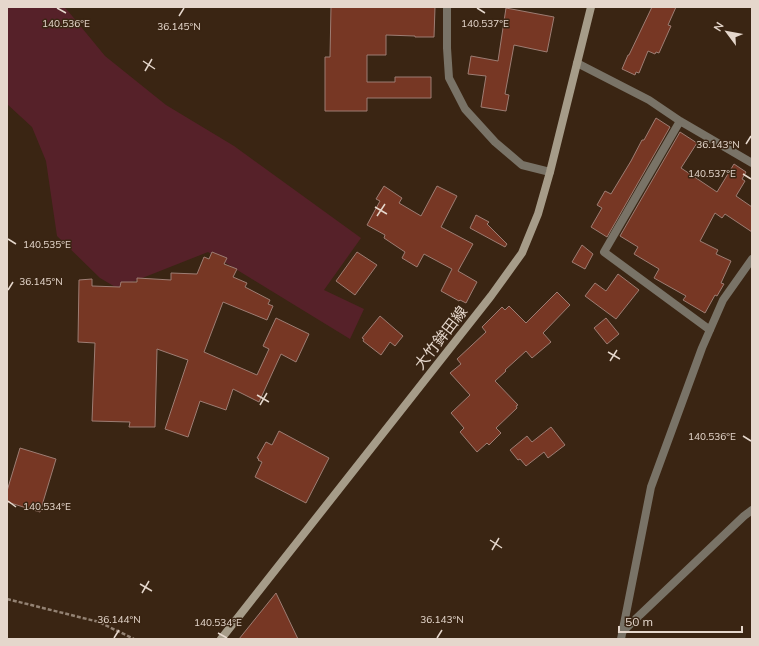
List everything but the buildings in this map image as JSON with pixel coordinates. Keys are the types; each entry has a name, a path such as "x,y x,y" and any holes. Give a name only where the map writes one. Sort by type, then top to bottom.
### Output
{"main road":[{"name":"大竹鉾田線","path":"221,639 492,296 522,253 538,214 550,172 585,26 591,7"}],"street":[{"path":"447,7 449,78 465,109 495,142 522,165 550,172"},
{"path":"577,63 649,100 680,121 752,163"},
{"path":"680,121 604,252 710,330"},
{"path":"621,636 651,487 702,348 723,300 752,259"},
{"path":"621,636 744,516 752,510"}],"path":[{"path":"7,599 99,622 134,639"}],"shaded area":[{"path":"7,7 64,7 105,56 166,105 234,146 361,238 324,290 364,309 350,339 208,252 117,288 100,278 57,236 46,161 32,127 7,104"}]}
